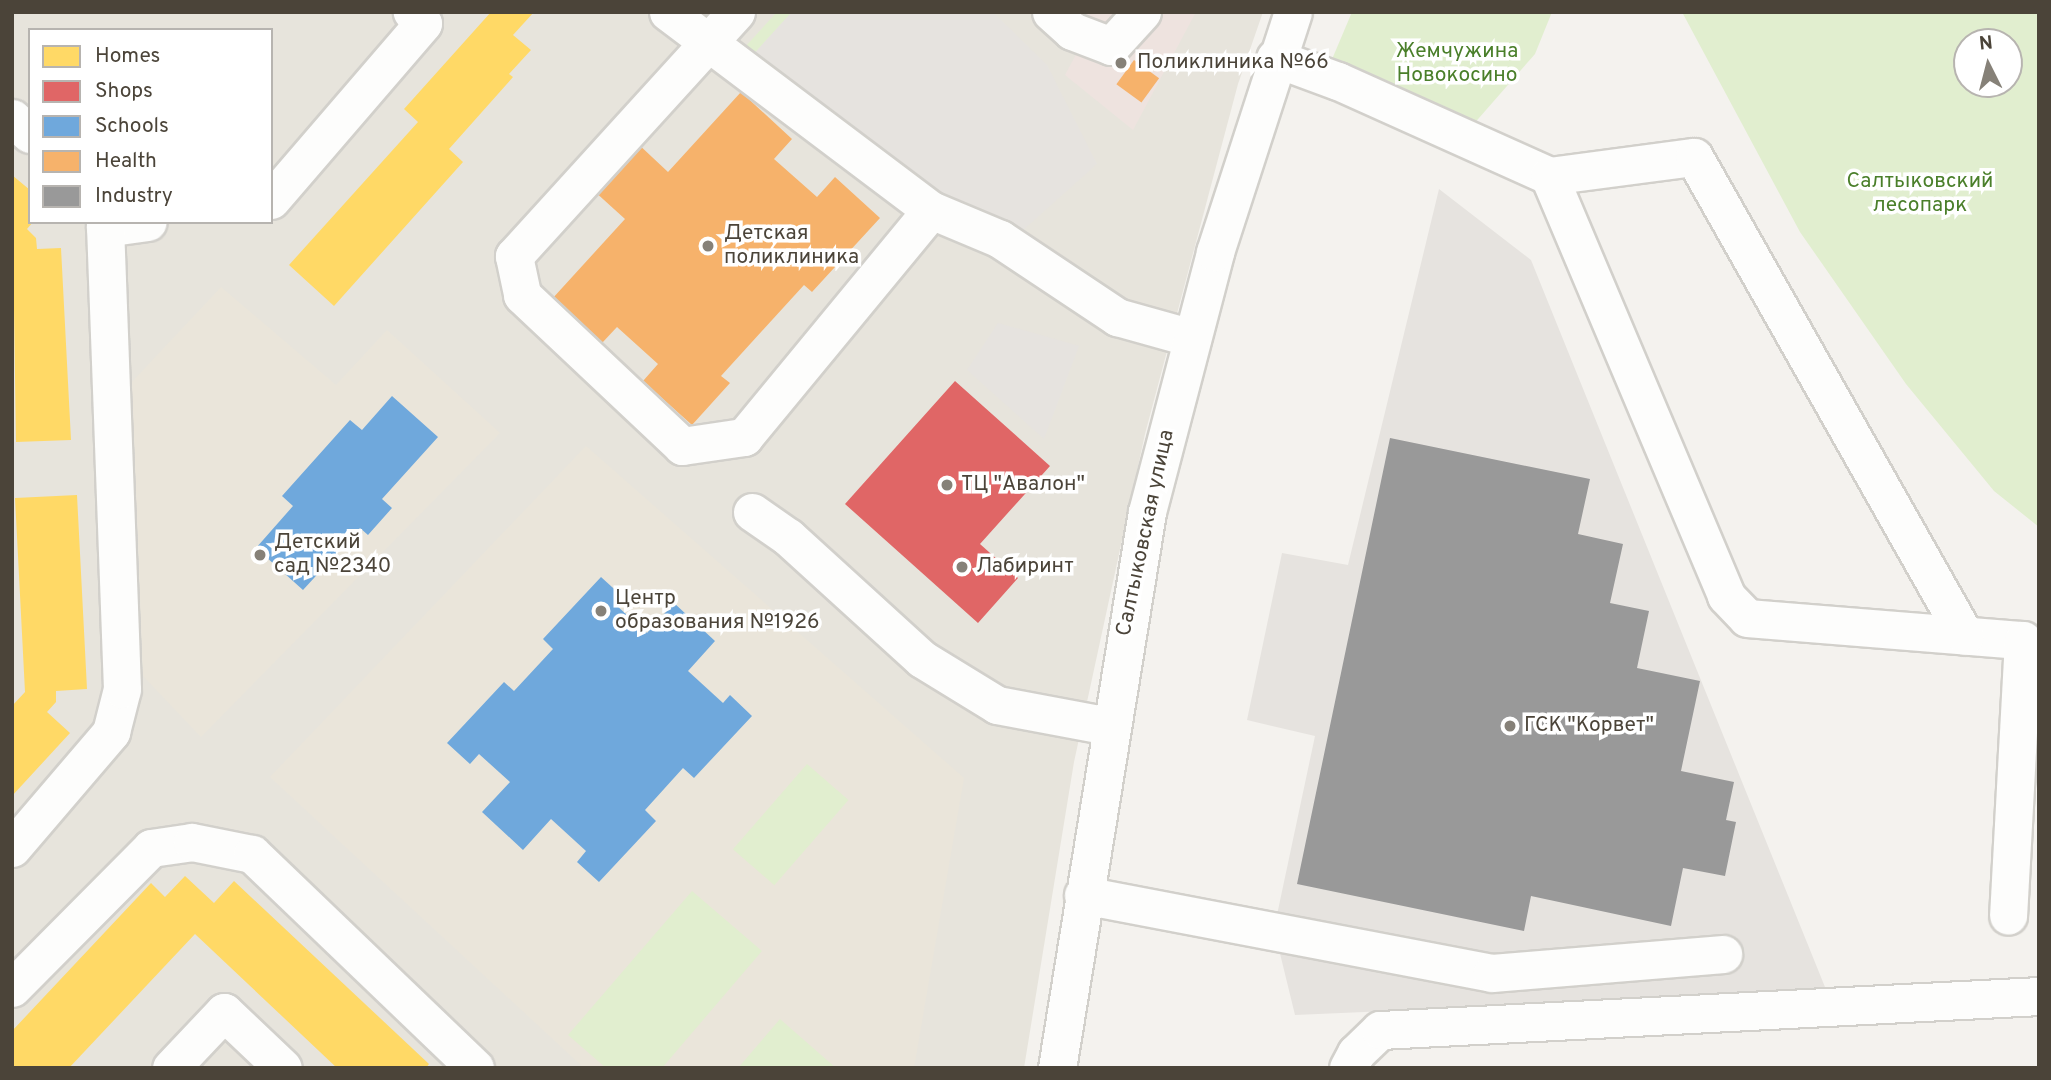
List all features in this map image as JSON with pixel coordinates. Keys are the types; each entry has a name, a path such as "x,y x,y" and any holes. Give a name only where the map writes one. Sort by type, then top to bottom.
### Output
{"street":[{"path":"273,198 423,23 412,12"},
{"path":"668,12 707,45 931,211 1000,239 1117,317 1192,338"},
{"path":"736,12 514,256 522,295 682,446 744,437 931,211"},
{"path":"1051,12 1072,31 1111,46 1142,12"},
{"name":"Салтыковская улица","path":"1056,1068 1109,726 1147,512 1192,338 1275,58 1293,12"},
{"path":"1275,58 1338,81 1549,176 1694,157 1965,636"},
{"path":"12,118 28,132"},
{"path":"1549,176 1727,596 1747,618 2031,641 2008,916"},
{"path":"12,848 111,732 122,689 105,225"},
{"path":"752,512 788,537 922,659 997,705 1109,726"},
{"path":"12,988 151,848 192,842 252,853 475,1068"},
{"path":"1083,895 1492,973 1723,954"},
{"path":"1348,1068 1356,1053 1380,1030 2039,996"},
{"path":"171,1068 224,1012 283,1068"}],"shaded area":[{"path":"12,12 1263,12 1238,84 1145,434 1074,762 1024,1068 12,1068"},
{"path":"792,12 993,12 1047,65 1097,164 993,257 750,58"},
{"name":"Поликлиника №66","path":"1038,12 1196,12 1133,130 1065,75 1079,49"},
{"path":"1439,189 1531,260 1827,992 1295,1015 1274,929 1315,736 1247,720 1282,553 1348,565"},
{"name":"Детский сад №2340","path":"221,287 336,385 387,330 500,433 201,737 143,676 132,382"},
{"path":"998,323 1079,346 1044,439 967,370"},
{"name":"Центр образования №1926","path":"586,446 964,778 914,1068 584,1068 270,777"}],"green space":[{"path":"777,12 792,12 750,58 744,48"},
{"name":"Жемчужина Новокосино","path":"1352,12 1552,12 1535,54 1472,126 1330,64"},
{"name":"Салтыковский лесопарк","path":"1682,12 2039,12 2039,527 1994,491 1906,384 1800,232"},
{"path":"807,764 849,800 774,885 733,849"},
{"path":"692,891 762,951 662,1068 606,1068 568,1035"},
{"path":"780,1019 836,1068 738,1068"}],"building: Homes":[{"path":"491,12 534,12 513,35 531,50 509,74 513,77 449,149 463,162 334,306 289,265 418,122 404,109"},
{"path":"12,175 28,188 28,224 31,224 27,229 36,238 37,249 61,248 71,440 16,442"},
{"path":"77,495 87,689 56,691 56,702 47,712 70,733 12,796 12,706 25,692 15,498"},
{"path":"185,876 214,903 234,881 429,1064 426,1068 337,1068 195,934 69,1068 12,1068 12,1031 151,883 165,897"}],"building: Shops":[{"name":"ТЦ \"Авалон\"","path":"955,381 1050,466 980,544 1018,578 978,623 845,504"}],"building: Schools":[{"path":"392,396 438,437 382,499 392,508 368,535 360,528 303,590 256,548 293,506 282,496 350,420 362,430"},
{"path":"601,577 623,597 616,605 647,633 674,603 715,641 688,671 723,703 730,695 752,716 694,778 683,768 645,810 656,821 599,882 577,862 586,851 551,819 523,850 482,812 510,782 479,754 470,764 447,743 504,682 514,691 553,649 543,639"}],"building: Health":[{"path":"1134,60 1159,78 1141,102 1116,84"},
{"path":"741,92 792,139 774,159 817,197 835,177 880,218 812,292 804,285 721,376 730,383 692,425 643,381 658,364 617,327 602,343 552,299 625,219 593,190 636,142 668,172"}],"building: Industry":[{"name":"ГСК \"Корвет\"","path":"1390,438 1590,479 1578,534 1623,544 1610,603 1649,611 1637,668 1700,681 1681,771 1734,782 1726,820 1736,822 1725,876 1683,868 1671,926 1531,896 1524,931 1297,884"}],"place":[{"name":"Поликлиника №66","path":"1121,63"},
{"name":"Детская поликлиника","path":"708,246"},
{"name":"ТЦ \"Авалон\"","path":"947,485"},
{"name":"Детский сад №2340","path":"260,555"},
{"name":"Лабиринт","path":"962,567"},
{"name":"Центр образования №1926","path":"601,611"},
{"name":"ГСК \"Корвет\"","path":"1510,726"}]}
